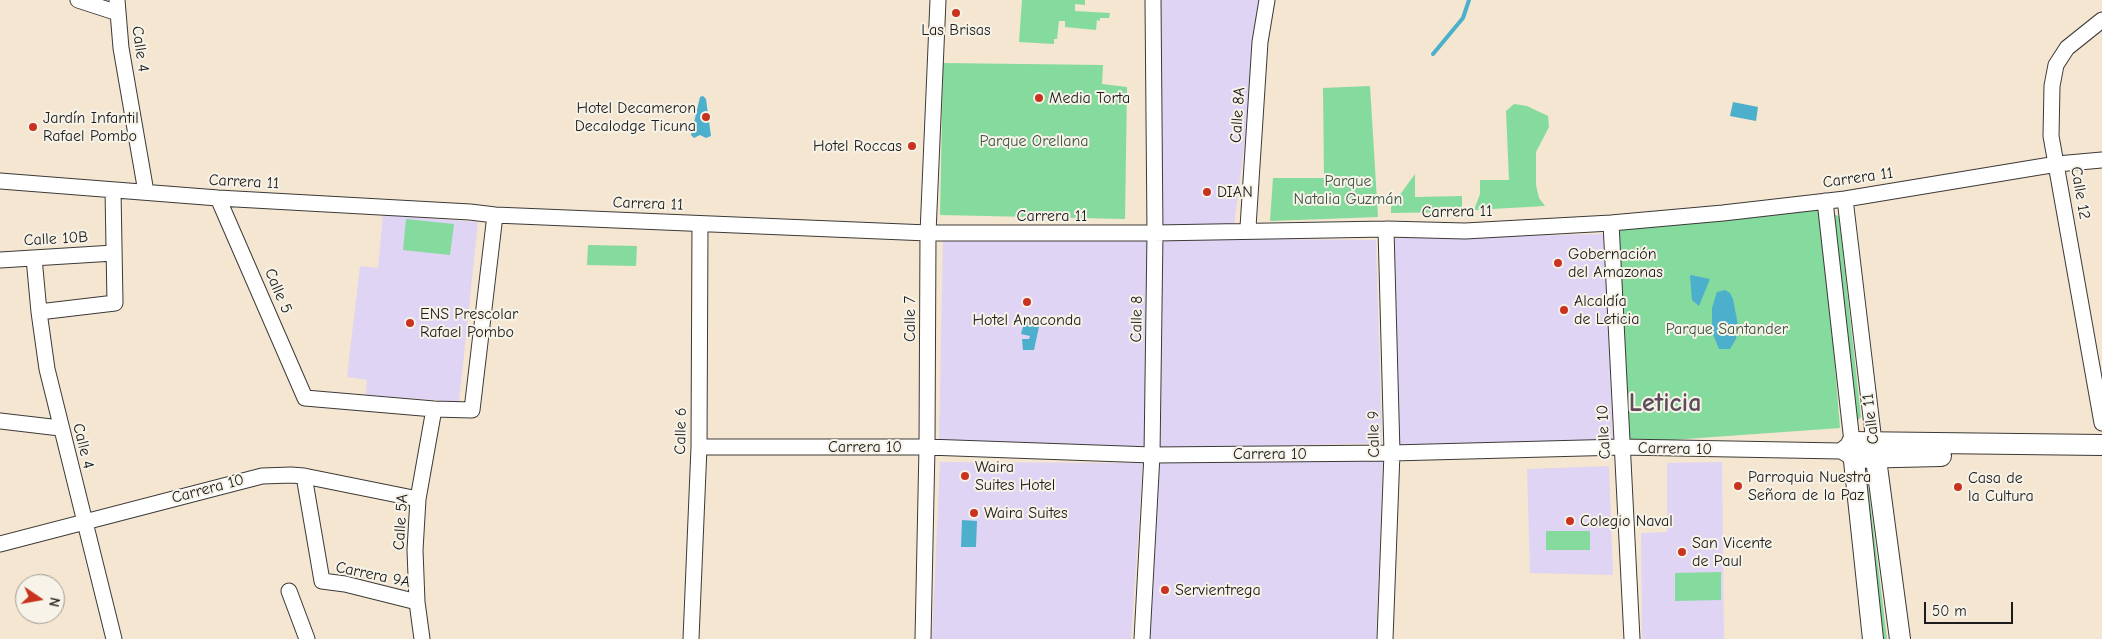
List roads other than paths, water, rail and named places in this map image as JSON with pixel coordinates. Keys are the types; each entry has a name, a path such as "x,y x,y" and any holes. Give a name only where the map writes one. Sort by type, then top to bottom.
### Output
{"main road":[{"name":"Carrera 10","path":"1875,450 2102,445"},
{"name":"Carrera 10","path":"1849,450 2102,453"},
{"name":"Calle 11","path":"1849,450 1873,639"},
{"name":"Calle 11","path":"1875,450 1900,639"}],"street":[{"path":"78,0 117,7"},
{"name":"Calle 7","path":"923,639 927,447 928,233 938,0"},
{"path":"1140,639 1151,455 1153,0"},
{"name":"Calle 8A","path":"1245,231 1248,227 1260,42 1266,0"},
{"name":"Calle 4","path":"117,7 121,48 146,192"},
{"name":"Calle 12","path":"2102,20 2067,48 2056,65 2052,86 2051,136 2058,164 2102,423"},
{"name":"Carrera 11","path":"0,181 218,198 495,215 928,233 1153,233 1386,229 1466,231 1611,223 1723,213 1845,199 2058,164 2102,160"},
{"path":"38,312 115,303 113,190"},
{"name":"Calle 5","path":"218,198 305,398 434,409"},
{"name":"Calle 11","path":"1845,199 1875,450"},
{"name":"Calle 11","path":"1825,201 1849,450"},
{"path":"434,409 472,410 495,215"},
{"name":"Calle 10","path":"1611,223 1632,639"},
{"name":"Calle 6","path":"691,639 699,447 700,224"},
{"name":"Calle 9","path":"1385,639 1392,453 1386,229"},
{"name":"Calle 10B","path":"0,260 114,253"},
{"name":"Calle 4","path":"34,258 38,312 47,369 60,428 114,639"},
{"name":"Calle 5A","path":"422,639 417,602 416,550 418,499 434,409"},
{"path":"0,421 60,428"},
{"name":"Carrera 10","path":"699,447 927,447 1151,455 1392,453 1622,447 1849,450"},
{"name":"Carrera 10","path":"0,544 252,478 276,475 304,476 418,499"},
{"name":"Carrera 9A","path":"304,476 322,581 345,584 417,602"},
{"path":"289,591 307,639"}],"water":[{"path":"703,96 706,99 711,136 706,138 700,135 694,138 691,135 700,97"},
{"path":"1733,102 1758,107 1756,121 1730,116"},
{"path":"1691,275 1710,279 1699,306 1692,300"},
{"path":"1725,290 1730,293 1733,299 1738,325 1736,339 1730,349 1719,349 1712,332 1712,308 1717,292"},
{"path":"1026,316 1040,322 1034,350 1023,350 1022,339 1029,339 1030,336 1021,334"},
{"path":"962,520 977,521 976,547 961,547"}],"waterway":[{"path":"1433,54 1463,18 1469,0"}],"place":[{"name":"Las Brisas","path":"956,13"},
{"name":"Media Torta","path":"1039,98"},
{"name":"Hotel Decameron Decalodge Ticuna","path":"706,117"},
{"name":"Jardín Infantil Rafael Pombo","path":"33,127"},
{"name":"Hotel Roccas","path":"912,146"},
{"name":"DIAN","path":"1207,192"},
{"name":"Gobernación del Amazonas","path":"1558,263"},
{"name":"Hotel Anaconda","path":"1027,302"},
{"name":"Alcaldía de Leticia","path":"1564,310"},
{"name":"ENS Prescolar Rafael Pombo","path":"410,323"},
{"name":"Waira Suites Hotel","path":"965,476"},
{"name":"Parroquia Nuestra Señora de la Paz","path":"1738,486"},
{"name":"Casa de la Cultura","path":"1958,487"},
{"name":"Waira Suites","path":"974,513"},
{"name":"Colegio Naval","path":"1570,521"},
{"name":"San Vicente de Paul","path":"1682,552"},
{"name":"Servientrega","path":"1165,590"}],"district":[{"name":"Leticia","path":"1665,404"}],"park label":[{"name":"Parque Orellana","path":"1034,141"},
{"name":"Parque Natalia Guzmán","path":"1348,190"},
{"name":"Parque Santander","path":"1727,329"}]}
